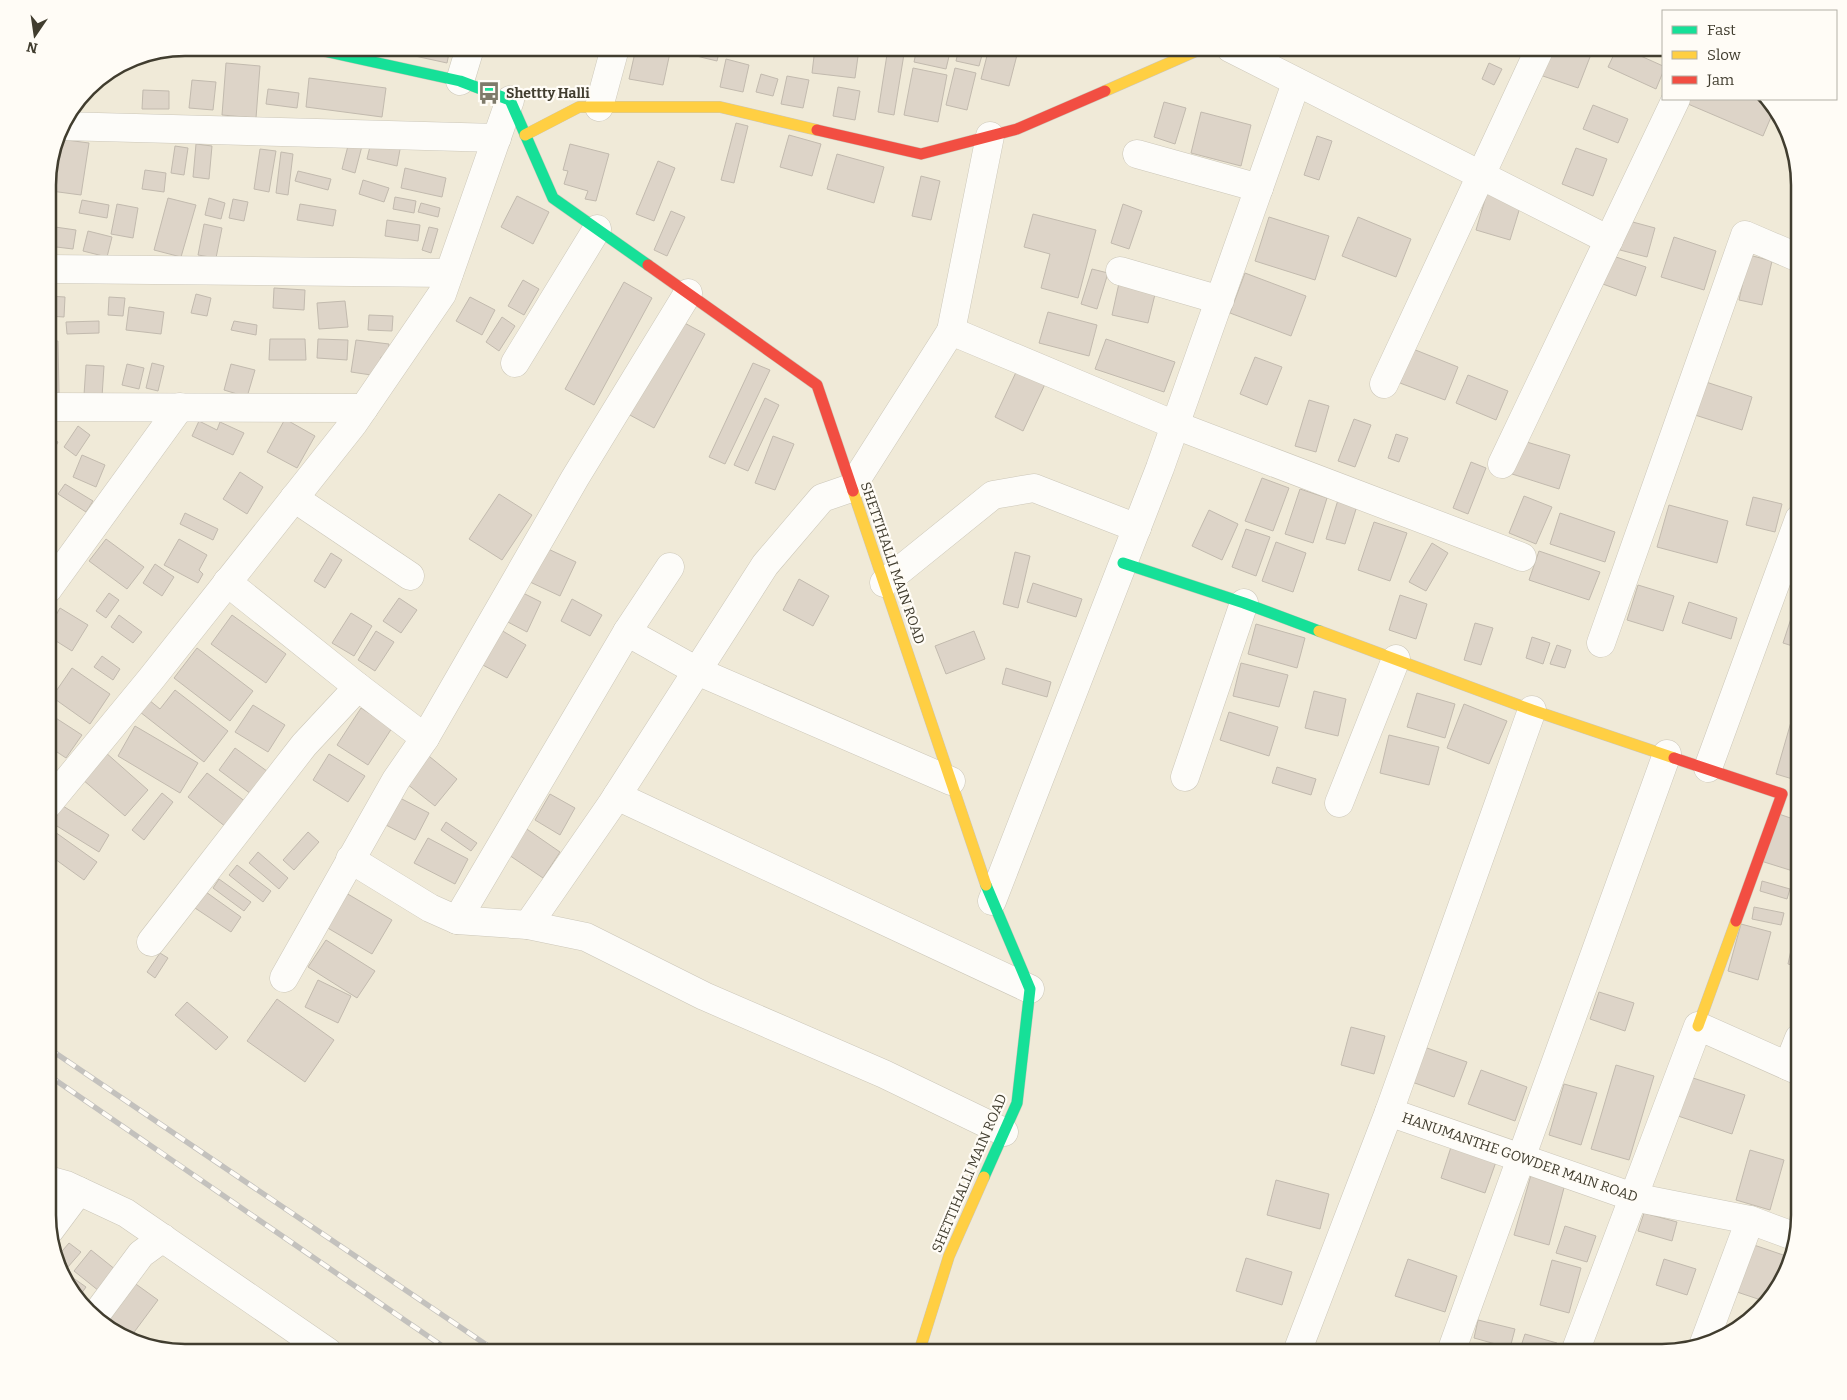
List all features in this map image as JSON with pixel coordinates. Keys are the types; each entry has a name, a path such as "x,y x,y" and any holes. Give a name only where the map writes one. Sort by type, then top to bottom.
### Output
{"street":[{"path":"57,793 364,408 442,294 510,100 460,81 346,56"},
{"path":"460,81 468,56"},
{"path":"599,107 613,56"},
{"path":"525,134 579,107 720,107 921,154 1017,129 1185,56"},
{"path":"1245,56 1609,240"},
{"path":"1384,384 1536,56"},
{"path":"992,901 1137,528 1296,83"},
{"name":"SHETTIHALLI MAIN ROAD","path":"510,100 553,198 816,385 992,901 1030,989 1018,1103 949,1256 922,1344"},
{"path":"1502,464 1676,100"},
{"path":"71,126 497,138"},
{"path":"528,924 617,796 765,565 822,498 851,488 951,331 990,136"},
{"path":"1137,154 1259,188"},
{"path":"515,363 597,229"},
{"path":"1601,643 1745,236 1791,254"},
{"path":"57,269 449,273"},
{"path":"1120,271 1220,300"},
{"path":"284,978 396,780 425,738 575,478 688,293"},
{"path":"951,331 1175,425 1522,557"},
{"path":"57,407 364,408"},
{"path":"57,577 180,407"},
{"path":"884,583 993,495 1034,488 1137,528"},
{"path":"294,498 410,576"},
{"path":"1708,768 1791,560"},
{"path":"1123,563 1244,603 1532,710 1782,794 1698,1026 1578,1344"},
{"path":"457,920 627,632 670,567"},
{"path":"227,582 425,738"},
{"path":"1185,777 1244,603"},
{"path":"627,632 697,671 951,782"},
{"path":"1339,803 1396,659"},
{"path":"151,942 304,744 358,687"},
{"path":"1300,1344 1389,1112 1532,710"},
{"path":"1454,1344 1666,754"},
{"path":"617,796 1030,989"},
{"path":"350,859 430,908 457,920 528,924 586,937 704,996 884,1074 1004,1132"},
{"path":"1698,1026 1791,1067"},
{"name":"HANUMANTHE GOWDER MAIN ROAD","path":"1389,1112 1633,1197 1750,1220 1789,1235"},
{"path":"57,1183 79,1191 126,1213 316,1344"},
{"path":"57,1221 79,1191"},
{"path":"1707,1335 1750,1220"},
{"path":"99,1310 141,1254 163,1238"}],"building":[{"path":"415,56 448,56 447,63"},
{"path":"634,56 669,56 663,85 629,79"},
{"path":"696,56 718,56 717,61"},
{"path":"814,56 858,56 855,78 812,73"},
{"path":"887,56 904,56 894,115 878,112"},
{"path":"915,56 949,56 946,69 914,62"},
{"path":"957,56 982,56 979,66 956,61"},
{"path":"987,56 1017,56 1009,86 981,79"},
{"path":"1548,56 1590,57 1578,88 1540,75"},
{"path":"1613,56 1641,56 1662,66 1662,74 1656,89 1608,67"},
{"path":"726,59 749,65 743,92 720,87"},
{"path":"226,63 260,66 256,118 222,115"},
{"path":"1489,63 1502,69 1494,85 1482,79"},
{"path":"913,68 947,75 938,122 904,115"},
{"path":"955,68 976,73 967,110 946,105"},
{"path":"761,74 778,79 773,96 756,92"},
{"path":"787,76 809,80 803,108 781,104"},
{"path":"309,78 386,88 382,117 306,107"},
{"path":"192,80 216,82 213,110 189,108"},
{"path":"838,87 860,91 855,120 833,116"},
{"path":"268,89 299,93 297,108 266,104"},
{"path":"143,90 169,91 169,109 142,109"},
{"path":"1690,100 1758,100 1771,117 1763,136 1688,104"},
{"path":"1164,102 1186,108 1175,144 1154,137"},
{"path":"1593,105 1628,119 1618,143 1583,129"},
{"path":"1201,112 1251,125 1241,166 1191,153"},
{"path":"736,123 748,126 734,183 721,180"},
{"path":"789,135 821,144 812,176 780,167"},
{"path":"1317,136 1332,141 1319,180 1304,175"},
{"path":"372,138 401,144 397,166 367,159"},
{"path":"65,140 89,143 81,195 57,192 59,160"},
{"path":"349,142 362,146 355,173 342,169"},
{"path":"196,144 212,146 209,179 193,177"},
{"path":"570,144 609,154 596,201 585,199 588,191 564,184 568,171 563,170"},
{"path":"175,146 188,148 184,175 171,173"},
{"path":"1576,148 1607,159 1593,196 1562,184"},
{"path":"260,149 276,151 269,192 254,189"},
{"path":"281,152 293,154 288,195 276,193"},
{"path":"837,154 884,167 874,203 827,189"},
{"path":"658,161 675,168 654,221 636,214"},
{"path":"405,168 446,178 442,197 401,188"},
{"path":"145,170 166,173 164,192 142,189"},
{"path":"298,171 331,179 328,190 295,181"},
{"path":"921,176 940,181 931,220 912,216"},
{"path":"363,180 389,188 384,202 359,194"},
{"path":"1487,193 1521,204 1510,240 1476,230"},
{"path":"517,196 549,212 533,244 501,227"},
{"path":"395,197 416,201 414,213 393,209"},
{"path":"168,198 196,205 181,257 154,250"},
{"path":"209,198 225,203 221,219 205,215"},
{"path":"233,199 248,202 244,221 229,218"},
{"path":"82,200 109,205 107,218 79,213"},
{"path":"421,203 440,208 438,217 418,212"},
{"path":"117,204 138,208 133,238 111,234"},
{"path":"300,204 336,210 333,226 297,220"},
{"path":"1123,204 1142,211 1129,249 1111,243"},
{"path":"671,211 685,217 667,256 654,250"},
{"path":"1033,214 1096,230 1078,298 1041,288 1050,254 1024,247"},
{"path":"1269,217 1329,236 1315,280 1255,261"},
{"path":"1358,217 1411,239 1396,277 1342,256"},
{"path":"387,220 420,225 418,241 385,236"},
{"path":"1629,221 1655,228 1647,257 1620,250"},
{"path":"204,224 222,228 216,258 198,255"},
{"path":"57,227 76,230 73,249 57,247"},
{"path":"429,227 438,229 431,253 422,250"},
{"path":"88,231 112,237 107,257 83,251"},
{"path":"1674,237 1716,251 1704,290 1661,277"},
{"path":"1610,255 1646,267 1636,296 1600,283"},
{"path":"1749,255 1772,261 1762,305 1739,300"},
{"path":"1092,269 1108,273 1097,309 1081,304"},
{"path":"1245,273 1306,296 1291,336 1230,313"},
{"path":"1121,274 1158,282 1148,323 1112,315"},
{"path":"523,280 539,289 524,315 508,306"},
{"path":"624,282 652,298 594,405 565,389"},
{"path":"274,288 305,290 304,310 273,308"},
{"path":"196,294 211,298 207,316 191,313"},
{"path":"57,297 65,297 64,317 57,317"},
{"path":"109,297 125,298 123,316 108,315"},
{"path":"470,297 495,310 482,335 456,321"},
{"path":"345,301 348,327 319,329 317,303"},
{"path":"129,307 164,312 161,334 126,330"},
{"path":"1048,312 1097,325 1089,356 1039,343"},
{"path":"369,315 393,316 392,331 368,330"},
{"path":"502,317 515,326 499,351 486,342"},
{"path":"679,320 705,334 654,428 628,414"},
{"path":"99,321 99,333 67,334 66,322"},
{"path":"234,321 257,325 256,335 231,330"},
{"path":"270,339 305,339 306,360 269,360"},
{"path":"318,339 348,340 347,360 317,358"},
{"path":"1106,339 1175,362 1164,392 1095,369"},
{"path":"356,340 389,344 387,358 381,357 378,376 351,372"},
{"path":"57,341 58,341 59,393 57,393"},
{"path":"1413,349 1458,367 1445,400 1400,383"},
{"path":"1255,357 1282,367 1267,405 1240,394"},
{"path":"152,363 164,366 158,391 146,388"},
{"path":"753,363 770,370 725,464 709,457"},
{"path":"127,364 144,368 139,389 122,385"},
{"path":"231,364 255,370 247,397 224,390"},
{"path":"86,365 104,366 102,397 84,395"},
{"path":"1018,368 1046,382 1023,431 995,417"},
{"path":"1468,375 1508,391 1496,420 1456,403"},
{"path":"1706,382 1752,397 1742,430 1695,415"},
{"path":"765,398 779,405 748,471 734,465"},
{"path":"1309,400 1329,406 1316,452 1295,446"},
{"path":"285,419 315,436 297,468 267,452"},
{"path":"1354,419 1371,425 1355,467 1338,461"},
{"path":"199,421 217,430 220,422 244,433 233,455 192,436"},
{"path":"78,426 90,435 76,456 64,447"},
{"path":"1396,434 1408,438 1399,462 1388,458"},
{"path":"773,436 794,444 775,490 755,483"},
{"path":"1520,440 1570,455 1559,489 1509,473"},
{"path":"82,455 105,465 96,487 73,477"},
{"path":"1471,462 1486,468 1468,514 1453,508"},
{"path":"240,472 263,487 247,514 223,499"},
{"path":"1262,478 1289,488 1273,531 1245,521"},
{"path":"65,484 93,501 86,512 58,494"},
{"path":"1300,489 1327,498 1313,543 1285,534"},
{"path":"499,494 532,515 502,560 469,539"},
{"path":"1524,496 1552,507 1536,544 1509,533"},
{"path":"1753,497 1782,504 1775,532 1746,525"},
{"path":"1338,500 1357,506 1345,544 1326,539"},
{"path":"1669,505 1728,521 1717,563 1657,547"},
{"path":"1209,510 1238,524 1222,560 1192,546"},
{"path":"185,513 218,529 213,540 180,524"},
{"path":"1560,513 1615,532 1605,562 1550,544"},
{"path":"1374,522 1407,533 1390,581 1358,570"},
{"path":"1246,529 1270,537 1256,576 1232,567"},
{"path":"106,539 144,567 127,589 89,561"},
{"path":"179,539 207,555 199,570 203,574 198,583 164,565"},
{"path":"1276,542 1306,553 1293,592 1262,581"},
{"path":"1432,543 1448,553 1426,591 1409,582"},
{"path":"546,548 576,562 560,596 530,582"},
{"path":"1539,551 1600,572 1589,600 1529,580"},
{"path":"1015,552 1030,556 1018,608 1003,604"},
{"path":"331,553 342,560 325,588 314,581"},
{"path":"155,564 174,577 162,596 143,583"},
{"path":"799,579 829,596 813,626 783,610"},
{"path":"1033,583 1082,599 1076,617 1027,602"},
{"path":"1638,585 1674,596 1663,631 1627,620"},
{"path":"519,591 541,602 527,632 504,620"},
{"path":"109,593 119,600 106,618 96,611"},
{"path":"1400,595 1427,604 1416,639 1389,630"},
{"path":"399,598 417,610 401,633 383,621"},
{"path":"572,599 602,615 590,636 561,621"},
{"path":"1689,602 1737,618 1731,639 1682,623"},
{"path":"60,608 88,625 72,651 57,642 57,613"},
{"path":"351,613 372,626 354,656 332,643"},
{"path":"119,615 142,632 133,643 111,627"},
{"path":"232,615 286,654 266,683 211,644"},
{"path":"1791,618 1791,646 1783,643"},
{"path":"1475,623 1493,628 1481,665 1464,660"},
{"path":"1256,624 1305,638 1297,668 1248,654"},
{"path":"501,630 526,645 507,678 481,664"},
{"path":"376,631 394,642 375,671 358,660"},
{"path":"974,631 985,659 946,674 935,646"},
{"path":"1532,637 1550,643 1543,664 1526,658"},
{"path":"1557,645 1571,650 1565,668 1550,664"},
{"path":"197,648 253,691 230,721 174,678"},
{"path":"102,656 120,669 113,680 94,667"},
{"path":"1241,663 1288,675 1279,707 1233,696"},
{"path":"72,668 110,694 90,724 57,701 57,690"},
{"path":"1006,668 1051,682 1047,697 1002,684"},
{"path":"175,690 228,731 204,762 140,712 149,700 160,709"},
{"path":"1314,691 1346,699 1338,736 1305,728"},
{"path":"1417,693 1455,704 1445,738 1407,727"},
{"path":"1464,704 1507,721 1489,764 1447,748"},
{"path":"253,705 285,725 268,752 235,732"},
{"path":"361,708 392,728 368,765 337,745"},
{"path":"1229,712 1278,727 1269,756 1220,740"},
{"path":"57,719 82,735 66,758 57,752"},
{"path":"1791,722 1791,779 1776,774"},
{"path":"135,726 198,763 180,793 118,756"},
{"path":"1389,735 1439,747 1429,785 1380,773"},
{"path":"235,748 271,774 255,797 219,770"},
{"path":"105,752 148,790 125,816 82,779"},
{"path":"424,752 457,779 435,806 402,780"},
{"path":"329,754 365,776 348,802 313,780"},
{"path":"1277,767 1316,779 1311,795 1272,783"},
{"path":"207,773 246,802 226,827 188,797"},
{"path":"162,793 173,802 144,840 132,830"},
{"path":"550,794 575,808 560,835 535,820"},
{"path":"400,798 429,813 415,840 386,825"},
{"path":"63,806 109,835 99,852 57,826 57,815"},
{"path":"1776,813 1791,818 1791,870 1761,861"},
{"path":"446,822 477,843 471,851 441,830"},
{"path":"518,823 560,852 543,878 500,849"},
{"path":"308,832 319,842 294,870 283,860"},
{"path":"57,833 97,862 84,880 57,860"},
{"path":"428,838 468,859 455,884 414,863"},
{"path":"258,852 288,878 279,889 249,863"},
{"path":"237,865 271,891 263,902 229,875"},
{"path":"219,879 251,902 244,911 213,888"},
{"path":"1762,881 1790,889 1787,899 1760,891"},
{"path":"206,892 241,917 231,932 195,908"},
{"path":"346,893 392,920 372,954 326,927"},
{"path":"1754,907 1784,913 1781,925 1752,919"},
{"path":"1741,924 1771,932 1758,980 1728,971"},
{"path":"326,940 375,971 357,998 308,967"},
{"path":"1791,950 1791,965 1788,964"},
{"path":"160,953 168,958 155,978 147,972"},
{"path":"318,980 351,996 338,1023 305,1007"},
{"path":"1599,992 1634,1003 1625,1031 1590,1019"},
{"path":"277,999 334,1040 305,1082 247,1041"},
{"path":"187,1002 228,1037 216,1050 175,1015"},
{"path":"1351,1027 1385,1036 1374,1074 1341,1065"},
{"path":"1424,1047 1467,1062 1454,1097 1412,1082"},
{"path":"1616,1065 1654,1076 1629,1160 1591,1149"},
{"path":"1481,1070 1527,1087 1515,1121 1468,1104"},
{"path":"1690,1077 1745,1095 1732,1134 1678,1116"},
{"path":"1564,1084 1597,1093 1581,1145 1549,1135"},
{"path":"1452,1144 1497,1159 1485,1193 1441,1178"},
{"path":"1750,1150 1784,1160 1770,1210 1736,1200"},
{"path":"1531,1175 1565,1184 1549,1245 1514,1235"},
{"path":"1276,1180 1329,1194 1320,1229 1267,1215"},
{"path":"1644,1213 1677,1222 1672,1241 1638,1231"},
{"path":"1565,1226 1596,1236 1587,1262 1556,1253"},
{"path":"69,1243 81,1252 68,1267 62,1251"},
{"path":"1751,1244 1784,1255 1774,1279 1759,1299 1734,1291"},
{"path":"91,1250 121,1274 104,1295 74,1271"},
{"path":"1246,1258 1292,1272 1282,1305 1236,1291"},
{"path":"1408,1259 1457,1276 1445,1312 1395,1296"},
{"path":"1664,1259 1696,1269 1687,1295 1656,1285"},
{"path":"1552,1260 1581,1268 1569,1313 1540,1305"},
{"path":"72,1277 86,1287 82,1292"},
{"path":"133,1282 158,1300 134,1333 107,1317"},
{"path":"1478,1320 1515,1329 1511,1344 1496,1344 1474,1338"},
{"path":"1525,1334 1557,1343 1557,1344 1522,1344"}],"railway":[{"path":"57,1054 485,1344"},
{"path":"57,1081 439,1344"}],"traffic: fast":[{"path":"346,56 460,81 510,100 553,198 648,265"},
{"path":"1123,563 1244,603 1319,631"},
{"path":"984,1177 1017,1103 1030,989 986,885"}],"traffic: slow":[{"path":"1105,91 1185,56"},
{"path":"525,135 579,107 720,107 817,130"},
{"path":"853,491 986,885"},
{"path":"1319,631 1532,710 1674,758"},
{"path":"1698,1026 1736,921"},
{"path":"922,1344 949,1256 984,1177"}],"traffic: jam":[{"path":"817,130 921,154 1017,129 1105,91"},
{"path":"648,265 817,385 853,491"},
{"path":"1674,758 1782,794 1736,921"}],"place":[{"name":"Shettty Halli","path":"489,93"}]}
